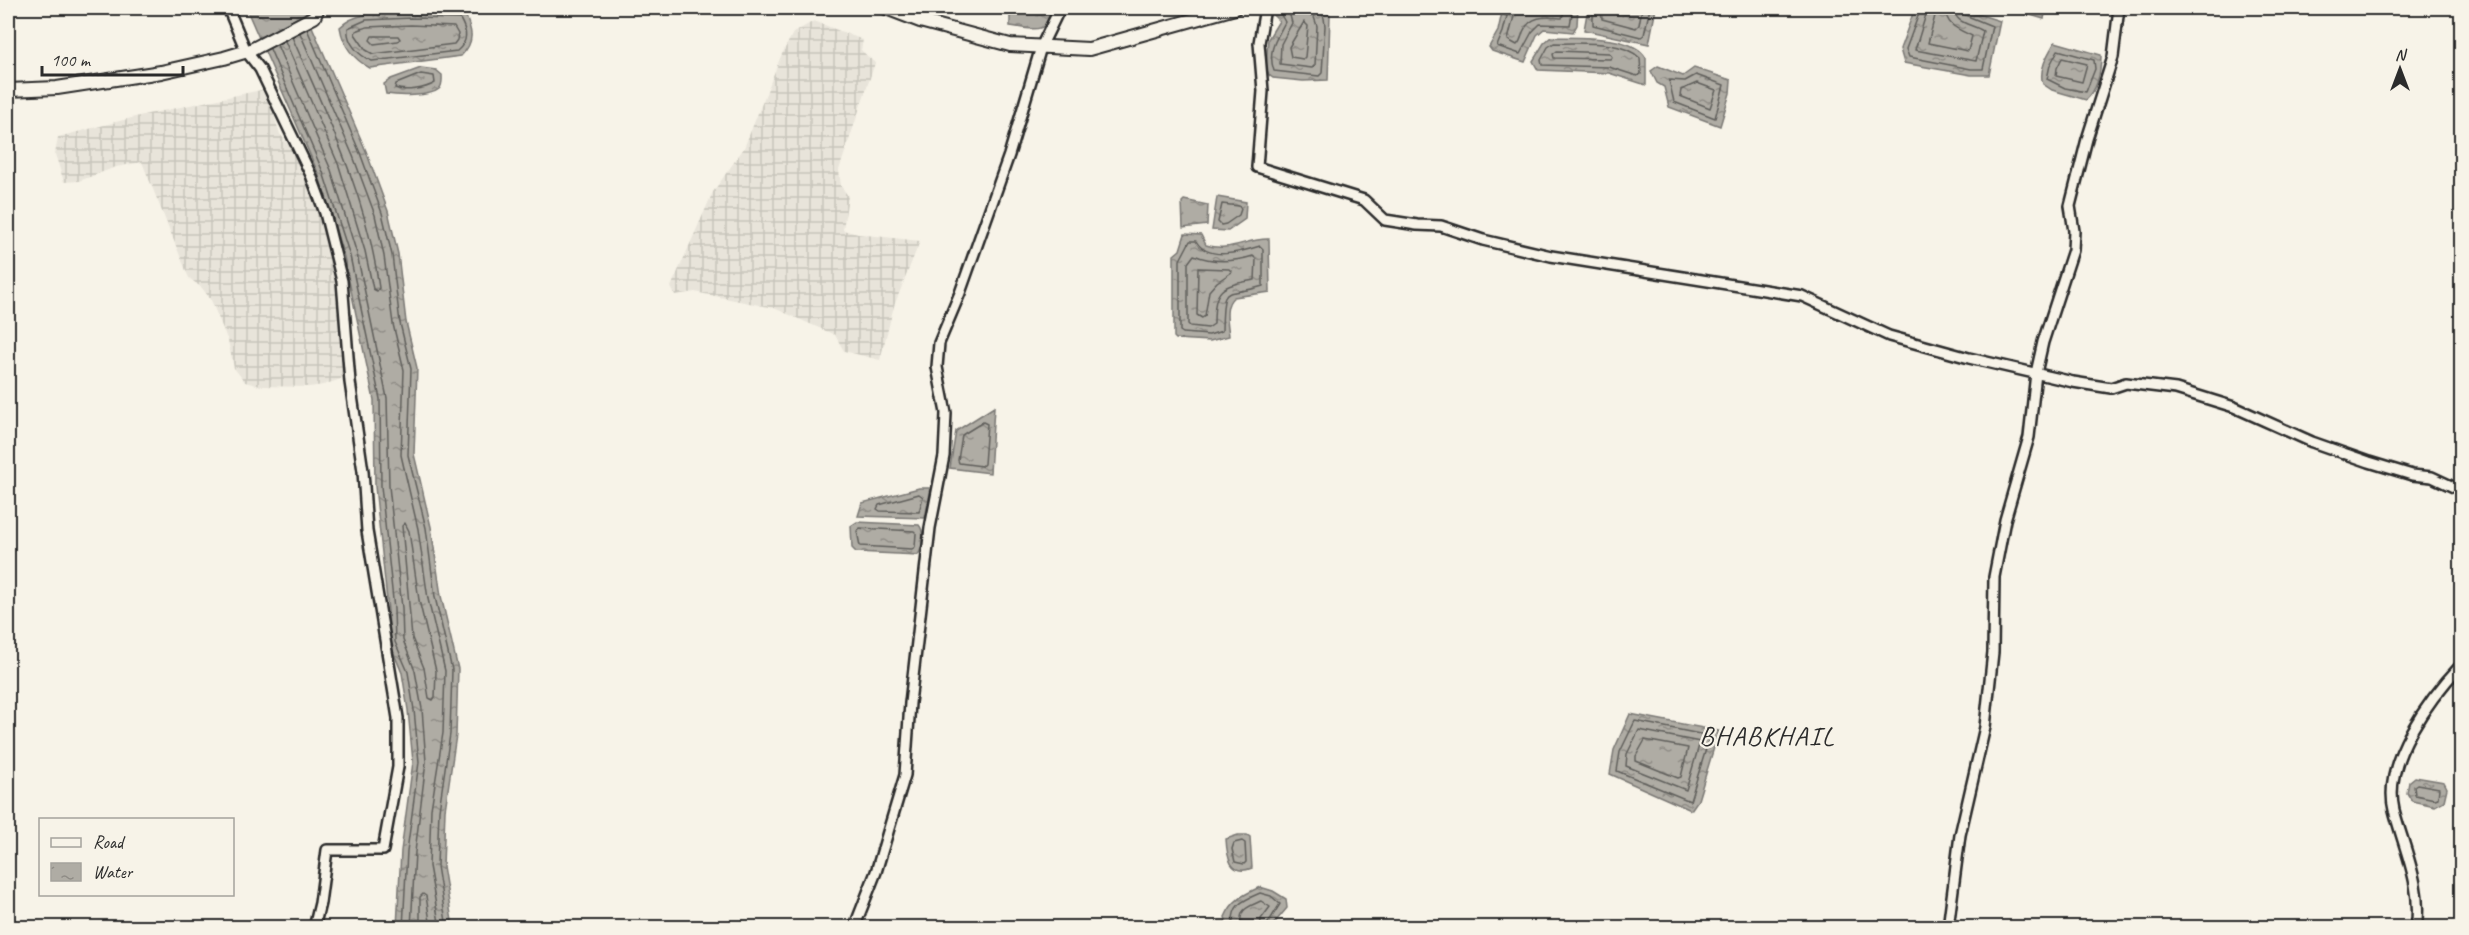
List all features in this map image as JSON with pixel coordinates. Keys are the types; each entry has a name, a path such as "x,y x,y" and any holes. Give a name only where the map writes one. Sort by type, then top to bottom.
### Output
{"street":[{"path":"228,8 311,175 338,262 349,342 350,382 363,471 367,531 398,718 398,767 383,850 327,850 320,903 314,927"},
{"path":"886,8 920,21 1010,45 1089,49 1235,8"},
{"path":"854,927 876,872 905,775 910,703 930,528 944,456 946,413 937,367 939,343 960,293 1009,155 1041,47 1060,8"},
{"path":"1264,8 1259,43 1263,91 1257,167 1364,200 1385,220 1441,226 1484,240 1551,256 1802,296 1889,336 1970,358 2110,388 2126,383 2176,389 2204,396 2312,442 2397,471 2432,477 2462,491"},
{"path":"1948,927 1960,835 1985,727 1993,652 1994,577 2005,520 2029,437 2036,373 2043,342 2073,250 2074,231 2070,206 2087,138 2113,57 2119,8"},
{"path":"8,90 57,87 161,72 224,58 249,50 316,12"},
{"path":"2415,927 2416,889 2393,808 2392,792 2398,762 2414,724 2462,664"}],"shaded area":[{"path":"814,21 863,40 861,50 875,63 839,170 841,186 848,196 843,230 858,234 920,241 894,306 880,360 844,351 835,335 774,308 695,292 675,295 671,287 713,192 744,148 781,56 793,33"},
{"path":"261,90 269,100 280,134 305,166 322,211 337,287 345,361 341,379 323,385 260,386 245,382 234,368 228,341 211,300 202,288 189,278 142,162 116,167 79,181 64,182 55,154 58,137 143,115"}],"water":[{"path":"246,8 304,8 366,151 388,211 398,254 406,322 417,368 414,454 431,527 441,596 458,669 456,735 445,810 443,866 453,927 397,927 401,851 413,762 402,673 390,644 375,486 374,400 344,257 318,173"},
{"path":"1012,8 1054,8 1051,17 1043,27 1032,29 1010,26"},
{"path":"1276,8 1322,8 1330,15 1328,80 1303,81 1273,78 1269,75 1266,67 1268,39 1279,21 1273,15"},
{"path":"1503,8 1578,8 1577,25 1573,32 1544,29 1537,35 1525,62 1492,51 1489,47 1498,31"},
{"path":"1588,8 1656,8 1649,44 1584,30"},
{"path":"1915,8 1959,8 2000,21 1989,75 1971,75 1904,63 1900,49"},
{"path":"2007,8 2046,8 2044,19"},
{"path":"411,12 439,14 464,12 471,35 466,51 461,56 370,68 354,56 346,46 340,27 348,21 364,15"},
{"path":"1551,37 1617,41 1639,50 1646,58 1646,85 1609,73 1538,70 1533,61 1544,43"},
{"path":"2055,42 2101,55 2098,79 2086,100 2052,90 2043,84 2043,68"},
{"path":"1658,66 1683,76 1694,68 1731,80 1730,93 1720,126 1669,107 1664,87 1657,83 1651,71"},
{"path":"421,68 436,70 442,75 442,84 439,89 421,95 386,94 384,84 391,79"},
{"path":"1217,197 1246,202 1245,219 1228,231 1212,230"},
{"path":"1184,200 1208,205 1207,225 1183,228 1182,202"},
{"path":"1185,234 1201,235 1206,245 1214,247 1269,239 1270,292 1234,297 1231,300 1227,315 1229,336 1210,341 1174,337 1174,255 1180,250"},
{"path":"994,407 990,473 950,468 956,431"},
{"path":"919,488 931,488 925,518 858,516 862,503"},
{"path":"857,522 919,525 923,535 920,552 918,555 856,552 852,548 851,526"},
{"path":"1630,714 1719,731 1698,800 1691,810 1610,774 1614,750"},
{"path":"2415,777 2444,782 2447,788 2444,801 2435,806 2412,801 2407,793 2409,782"},
{"path":"1238,835 1250,837 1252,868 1239,870 1231,864 1226,839"},
{"path":"1260,887 1273,891 1286,899 1287,908 1271,927 1228,927 1225,917 1231,906"}],"district":[{"name":"BHABKHAIL","path":"1767,736"}]}
